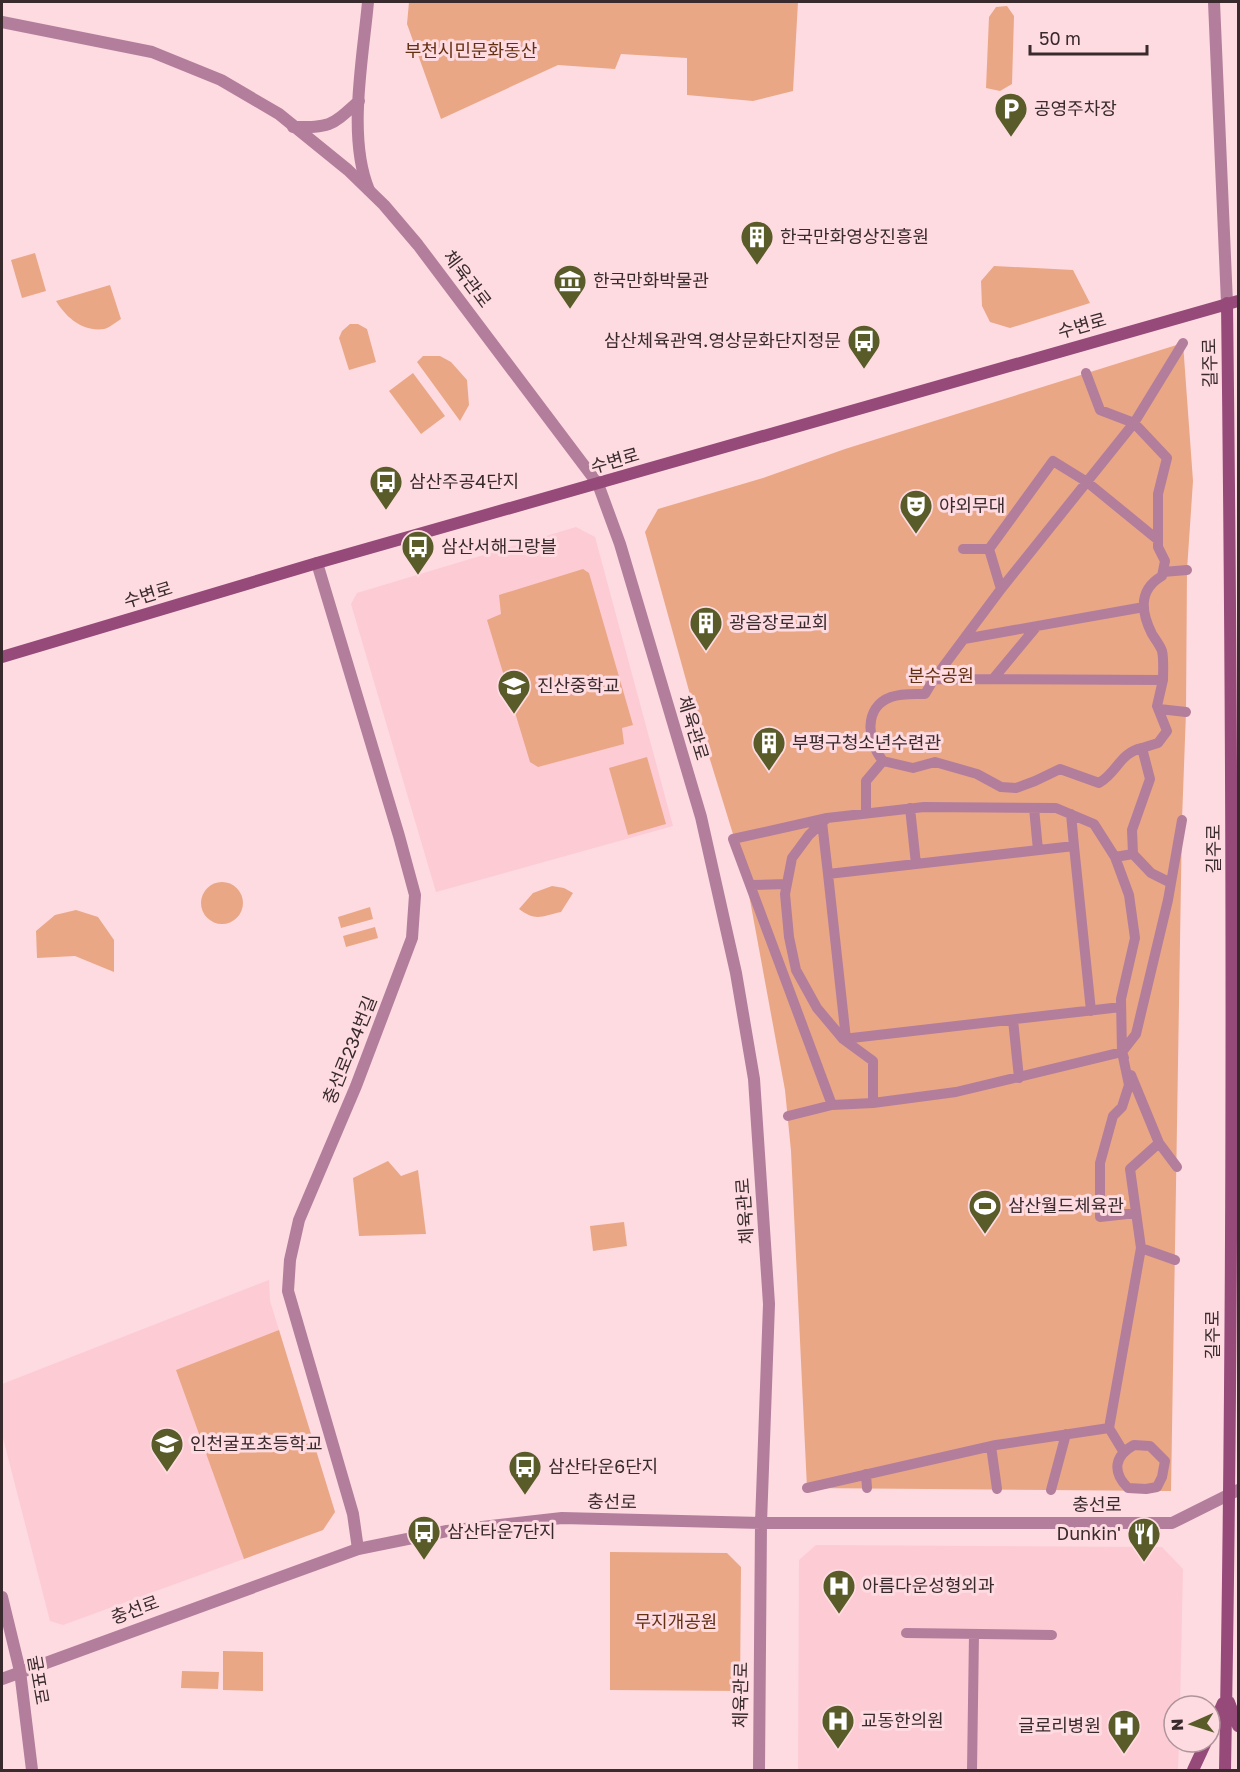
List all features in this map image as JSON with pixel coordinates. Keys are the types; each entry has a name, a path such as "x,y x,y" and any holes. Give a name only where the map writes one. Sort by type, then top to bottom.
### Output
{"main road":[{"name":"수변로","path":"2,657 317,563 1233,302"},
{"name":"길주로","path":"1225,1770 1234,1492 1236,737 1233,302"},
{"name":"길주로","path":"1226,1696 1239,1726"},
{"name":"길주로","path":"1222,1705 1226,1696"},
{"path":"1193,1770 1200,1754"}],"street":[{"path":"368,2 359,101 359,148 362,174 369,191"},
{"name":"길주로","path":"1214,2 1233,302"},
{"name":"체육관로","path":"2,22 152,52 221,80 279,114 348,170 418,245 598,484 620,544 701,817 736,974 754,1079 769,1304 762,1523 759,1770"},
{"path":"293,127 323,127 333,124 359,101"},
{"path":"1086,373 1100,410 1134,423 1167,458 1158,494 1158,547 1165,561 1162,576 1151,582 1144,597 1144,612 1151,632 1162,651 1163,680 1157,706 1167,731 1158,743 1131,750 1121,759 1110,776 1099,783 1060,769 1016,788 1001,787 977,774 935,762 913,768 883,761 871,743 869,725 876,707 890,697 910,693 925,694 1002,589 1134,423 1183,343"},
{"path":"989,549 1053,461 1087,482 1158,540"},
{"path":"963,549 989,549"},
{"path":"989,549 1002,589"},
{"name":"충선로234번길","path":"317,563 415,895 412,938 356,1086 299,1220 290,1260 288,1291 353,1514 358,1549"},
{"path":"1163,572 1187,570"},
{"path":"964,639 1144,607"},
{"path":"993,679 1036,626"},
{"path":"934,679 1163,680"},
{"path":"1159,709 1186,712"},
{"path":"1142,748 1150,779 1132,830 1133,854 1151,873 1171,883"},
{"path":"866,812 866,782 883,761"},
{"path":"910,808 916,864"},
{"path":"832,1105 733,839 866,812 910,808 1056,808 1094,824 1115,857 1129,895 1135,938 1121,999 1122,1052 1129,1085 1122,1107 1113,1116 1100,1163 1100,1217 1136,1213"},
{"path":"1034,808 1038,850"},
{"path":"1071,814 1091,1011"},
{"path":"825,820 844,1039"},
{"path":"825,820 809,835 792,858 785,894 789,937 796,970 817,1008 844,1039 873,1061 873,1103"},
{"path":"788,1116 832,1105 873,1103 956,1092 1122,1052 1136,1034 1171,883 1182,820"},
{"path":"828,874 1074,846"},
{"path":"1115,857 1133,854"},
{"path":"751,885 787,885"},
{"path":"844,1039 1121,1007"},
{"path":"1013,1020 1019,1078"},
{"path":"1122,1052 1159,1143 1177,1167"},
{"path":"1123,1451 1109,1428 1142,1248 1130,1168 1159,1143"},
{"path":"1142,1248 1175,1260"},
{"path":"807,1488 991,1446 1109,1428"},
{"path":"1051,1490 1066,1434"},
{"path":"1134,1445 1150,1446 1165,1461 1162,1477 1157,1487 1128,1488 1120,1480 1117,1463 1123,1451 1134,1445"},
{"path":"991,1446 997,1489"},
{"path":"866,1474 867,1488"},
{"name":"충선로","path":"2,1678 358,1549 447,1531 562,1518 762,1523 1172,1523 1234,1492"},
{"name":"굴포로","path":"2,1597 20,1671 32,1770"},
{"path":"906,1633 1052,1635"},
{"path":"972,1770 974,1634"}],"shaded area":[{"name":"진산중학교","path":"576,527 595,537 673,826 436,892 351,604 357,593"},
{"name":"인천굴포초등학교","path":"269,1280 270,1301 335,1512 323,1530 63,1625 50,1621 2,1434 2,1384"},
{"path":"816,1545 1162,1547 1183,1569 1180,1694 1162,1694 1162,1754 1179,1754 1178,1770 798,1770 799,1560"}],"green space":[{"name":"부천시민문화동산","path":"409,2 798,2 793,91 753,101 687,95 687,58 621,54 615,69 558,65 441,119 407,24"},
{"path":"1007,6 1014,16 1012,84 1000,91 986,88 989,17 996,7"},
{"path":"35,253 46,291 22,298 11,260"},
{"path":"994,266 1073,270 1090,303 1010,328 990,322 982,306 981,281"},
{"path":"110,285 121,319 104,329 82,326 65,313 56,301"},
{"path":"350,324 358,324 367,329 376,362 349,370 339,338 342,331"},
{"name":"분수공원","path":"1183,343 1193,481 1187,570 1171,1491 807,1488 791,1151 785,1090 745,873 691,698 645,532 658,509 763,478 845,449"},
{"path":"423,356 440,356 451,362 467,380 469,405 460,421 417,362"},
{"path":"413,373 445,416 421,434 389,391"},
{"path":"583,569 589,573 633,725 622,728 624,744 538,767 530,762 487,620 501,614 499,595"},
{"path":"647,757 666,824 628,835 609,768"},
{"path":"222,882 230,883 237,888 242,895 242,911 237,918 230,923 222,924 214,923 207,918 202,911 201,903 202,895 207,888 214,883"},
{"path":"552,886 564,888 573,893 561,912 535,917 519,909 533,893"},
{"path":"370,907 373,919 341,928 338,917"},
{"path":"76,910 98,917 114,940 114,972 75,956 37,958 36,931 55,915"},
{"path":"375,927 378,938 346,947 343,936"},
{"path":"388,1161 401,1176 418,1170 426,1234 359,1236 353,1178"},
{"path":"624,1222 627,1246 593,1251 590,1226"},
{"path":"279,1330 335,1512 323,1530 244,1559 176,1370"},
{"name":"무지개공원","path":"610,1552 727,1553 741,1567 740,1691 610,1690"},
{"path":"223,1651 263,1652 263,1691 223,1690"},
{"path":"182,1671 219,1672 218,1689 181,1688"}],"place":[{"name":"공영주차장","path":"1011,138"},
{"name":"한국만화영상진흥원","path":"757,266"},
{"name":"한국만화박물관","path":"570,310"},
{"name":"삼산체육관역.영상문화단지정문","path":"864,370"},
{"name":"삼산주공4단지","path":"386,511"},
{"name":"야외무대","path":"916,535"},
{"name":"삼산서해그랑블","path":"418,576"},
{"name":"광음장로교회","path":"706,652"},
{"name":"진산중학교","path":"514,715"},
{"name":"부평구청소년수련관","path":"769,772"},
{"name":"삼산월드체육관","path":"985,1235"},
{"name":"인천굴포초등학교","path":"167,1473"},
{"name":"삼산타운6단지","path":"525,1496"},
{"name":"삼산타운7단지","path":"424,1561"},
{"name":"Dunkin'","path":"1144,1563"},
{"name":"아름다운성형외과","path":"839,1615"},
{"name":"교동한의원","path":"838,1750"},
{"name":"글로리병원","path":"1124,1755"}]}
